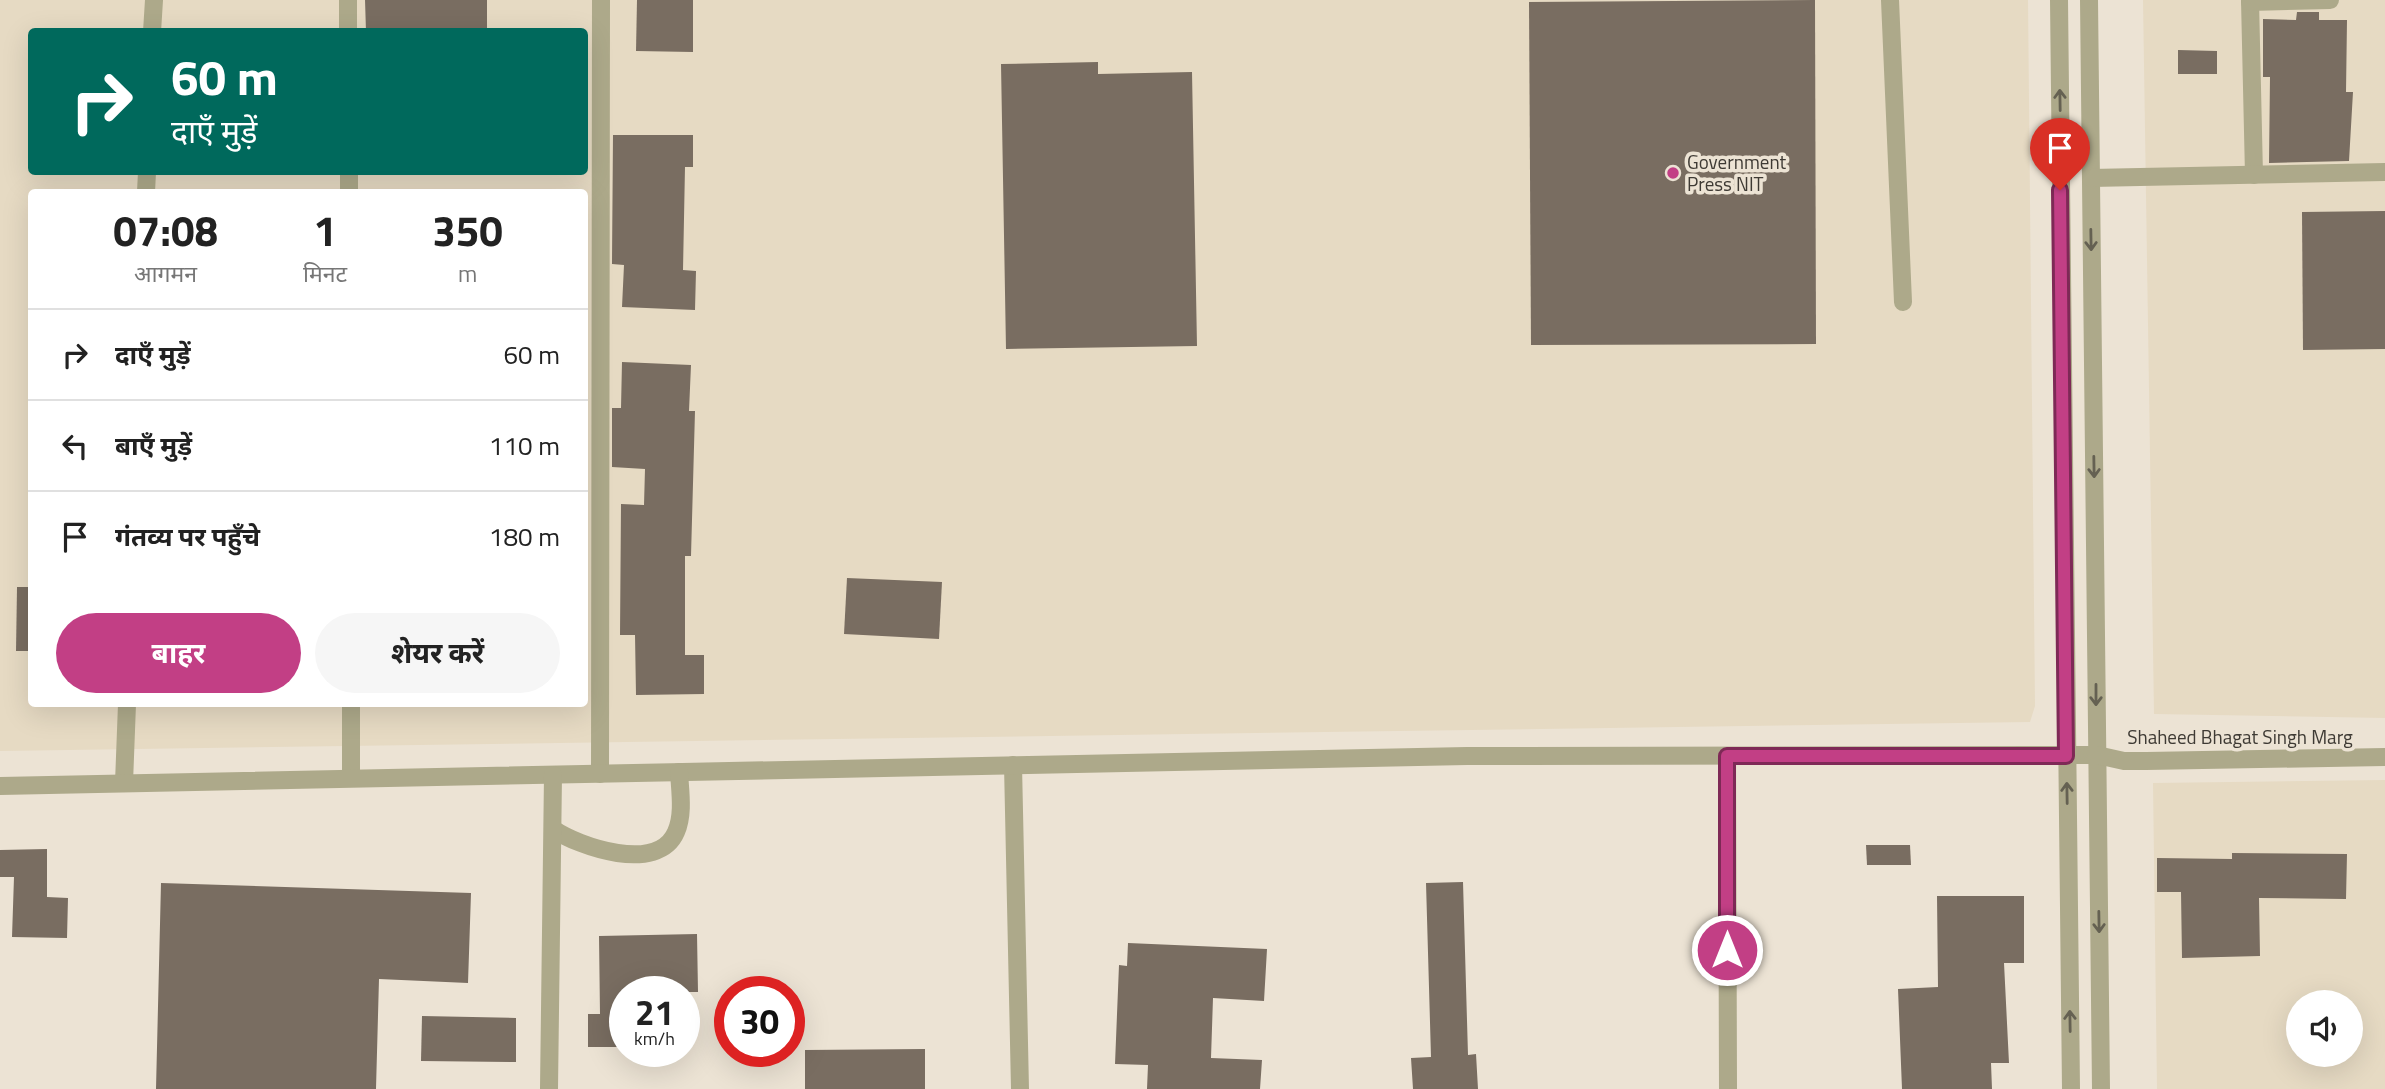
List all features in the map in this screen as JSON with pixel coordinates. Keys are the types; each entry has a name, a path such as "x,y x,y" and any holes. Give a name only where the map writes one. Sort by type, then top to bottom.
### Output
{"street":[{"path":"152,28 154,0"},
{"path":"348,0 348,28"},
{"path":"600,774 601,0"},
{"path":"1890,0 1903,302"},
{"path":"2059,0 2071,1089"},
{"path":"2089,0 2101,1089"},
{"path":"2254,175 2250,1 2330,0"},
{"path":"2091,178 2385,172"},
{"path":"124,783 127,707"},
{"path":"351,707 351,778"},
{"name":"Shaheed Bhagat Singh Marg","path":"0,786 1467,756 2097,755 2124,761 2385,757"},
{"path":"1727,756 1728,1089"},
{"path":"1013,765 1020,1089"},
{"path":"552,830 592,849 621,854 652,851 664,846 676,834 679,772"},
{"path":"549,1089 553,775"}],"shaded area":[{"path":"0,0 2028,0 2035,706 2030,722 0,751"},
{"path":"2143,0 2385,0 2385,718 2154,714"},
{"path":"2385,780 2385,1089 2157,1089 2153,783"}],"building":[{"path":"365,0 487,0 487,28 366,28"},
{"path":"637,0 693,0 693,52 636,51"},
{"name":"Government Press NIT","path":"1815,0 1816,344 1531,345 1529,2"},
{"path":"2297,12 2319,12 2319,20 2347,20 2346,92 2353,92 2349,161 2269,163 2270,77 2263,77 2263,19 2296,20"},
{"path":"2178,50 2217,51 2217,74 2178,74"},
{"path":"1098,62 1098,74 1192,72 1197,346 1006,349 1001,64"},
{"path":"613,135 693,135 693,167 685,167 683,270 696,271 695,310 622,307 624,265 612,264"},
{"path":"2385,211 2385,349 2303,350 2302,212"},
{"path":"622,362 691,365 689,411 695,411 691,556 685,556 685,655 704,655 704,694 636,695 635,635 620,635 621,504 644,505 645,469 612,467 612,408 621,408"},
{"path":"847,578 942,582 939,639 844,634"},
{"path":"17,587 28,587 28,651 16,651"},
{"path":"1866,845 1910,845 1911,865 1867,865"},
{"path":"47,849 47,897 68,898 67,938 12,937 14,877 0,877 0,850"},
{"path":"2232,853 2347,854 2346,899 2259,898 2260,956 2182,958 2181,892 2157,892 2157,858 2232,859"},
{"path":"1463,882 1468,1055 1476,1054 1478,1089 1413,1089 1411,1058 1431,1057 1426,883"},
{"path":"161,883 471,893 468,983 379,979 376,1089 156,1089"},
{"path":"1937,896 2024,896 2024,963 2004,963 2009,1063 1991,1063 1992,1089 1902,1089 1898,989 1938,987"},
{"path":"697,934 698,976 609,976 609,1047 588,1047 588,1014 600,1014 599,936"},
{"path":"1128,943 1267,949 1264,1001 1213,998 1211,1058 1262,1060 1260,1089 1147,1089 1148,1065 1115,1064 1119,965 1127,966"},
{"path":"422,1016 516,1018 516,1062 421,1061"},
{"path":"925,1049 925,1089 805,1089 805,1050"}],"place":[{"name":"Government Press NIT","path":"1673,173"}],"route":[{"path":"1727,950 1727,756 2066,756 2060,190"}]}
